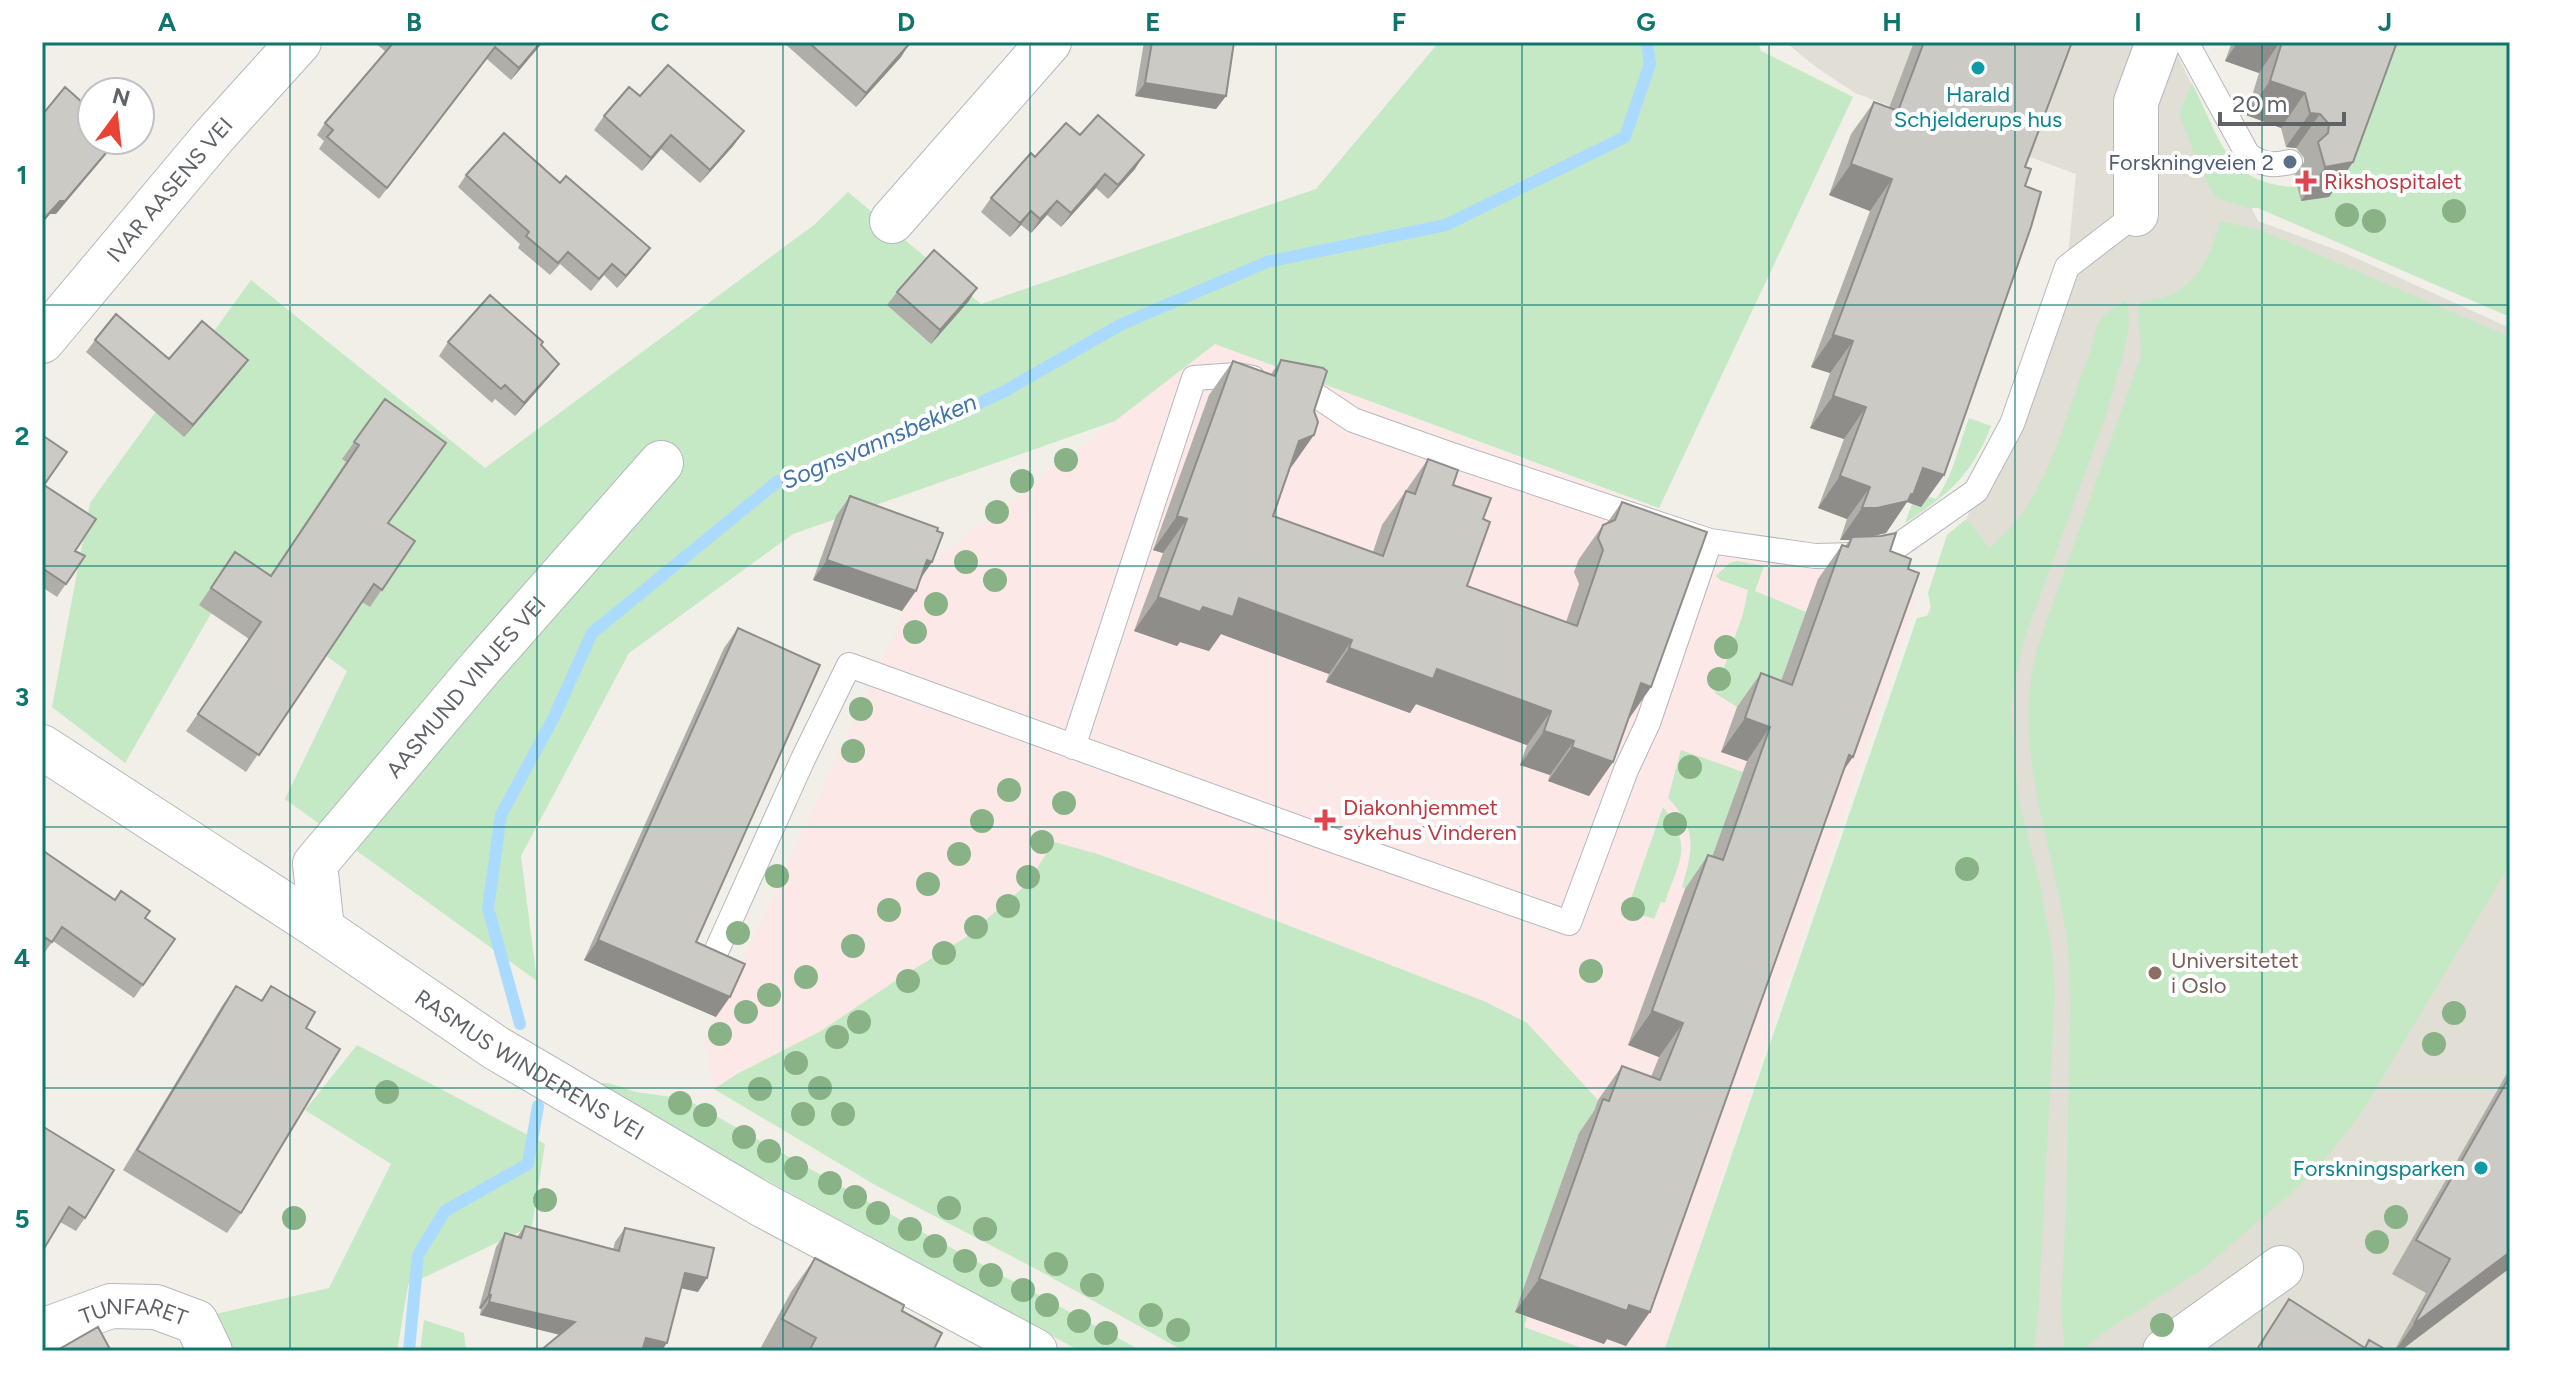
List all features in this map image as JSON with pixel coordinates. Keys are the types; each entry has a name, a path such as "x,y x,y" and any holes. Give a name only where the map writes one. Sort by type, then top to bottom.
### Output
{"street":[{"name":"IVAR AASENS VEI","path":"42,341 214,136 299,42"},
{"path":"892,221 1049,42"},
{"path":"2136,214 2136,102 2158,42"},
{"name":"AASMUND VINJES VEI","path":"322,929 315,864 481,667 661,463"},
{"name":"RASMUS WINDERENS VEI","path":"42,747 322,929 496,1048 761,1204 1035,1351"},
{"path":"2165,1351 2281,1268"},
{"name":"TUNFARET","path":"42,1331 111,1306 156,1307 196,1322 210,1351"}],"lane":[{"path":"2186,42 2248,155 2261,164 2290,162"},
{"path":"1073,747 1194,378 1237,375 1305,388 1353,420 1710,541 1815,556 1857,555 1899,545 1976,491 2012,424 2067,267 2136,214"},
{"path":"715,954 849,665 1569,923 1626,770 1648,723 1710,541"}],"shaded area":[{"name":"Universitetet i Oslo","path":"1785,42 2171,42 2258,221 2345,253 2510,328 2510,1351 1665,1351 1935,594 1952,563 1976,491 2067,267 2076,174 1855,93"},
{"name":"Diakonhjemmet sykehus Vinderen","path":"1215,344 1718,532 1916,599 1664,1351 1184,1351 877,1186 714,1089 705,1042 924,569"}],"green space":[{"path":"1439,42 1758,42 1761,51 1853,97 1659,508 1215,344 1115,421 793,534 629,653 521,856 537,981 285,799 347,671 228,584 125,763 52,707 90,503 251,280 485,468 814,225 848,192 981,304 1316,189"},
{"path":"2385,42 2510,42 2510,317 2258,208 2216,198 2199,166 2179,114 2192,83 2219,140 2240,168 2255,178 2273,184 2297,187 2301,201 2329,197 2336,170"},
{"path":"2220,221 2263,231 2510,337 2510,864 2362,1112 2332,1151 2297,1188 2204,1268 2103,1333 2082,1351 2065,1351 2062,1290 2070,981 2065,927 2030,748 2032,676 2040,640 2141,355 2139,304 2171,295 2190,282 2204,264"},
{"path":"2125,300 2129,324 2127,339 2108,410 2025,637 2011,708 2018,796 2041,889 2053,959 2055,993 2034,1351 1664,1351 1917,618 1932,612 1928,593 1947,535 1965,520 1989,548 2026,508 2060,437 2099,323"},
{"path":"1969,418 1991,426 1976,458 1946,493 1905,523 1912,504 1926,496 1936,499 1942,490"},
{"path":"1737,561 1764,566 1755,591 1806,612 1763,732 1757,715 1715,693 1743,614 1748,590 1716,576 1729,563"},
{"path":"1681,750 1743,772 1699,894 1682,887 1689,862 1689,830 1668,798"},
{"path":"1663,807 1679,833 1681,855 1665,903 1661,902 1654,919 1627,910"},
{"path":"1054,842 1098,854 1189,887 1486,1002 1527,1023 1598,1100 1585,1135 1579,1133 1515,1312 1527,1317 1524,1327 1590,1351 1184,1351 877,1186 714,1089 821,1031 966,937 1026,885"},
{"path":"357,1045 545,1144 532,1226 408,1285 397,1351 220,1351 203,1317 329,1288 391,1164 305,1110"},
{"path":"602,1083 636,1092 686,1099 1142,1351 1080,1351 665,1125"},
{"path":"424,1320 464,1333 466,1351 420,1351"}],"building":[{"path":"394,42 541,42 519,68 495,47 387,188 327,137 333,130 325,123"},
{"path":"808,42 909,42 910,43 866,93"},
{"path":"1152,42 1234,42 1226,96 1145,83"},
{"path":"1924,42 2072,42 2025,167 2031,169 2025,186 2041,192 2031,227 1944,475 1923,468 1908,501 1862,508 1870,487 1840,476 1866,407 1833,396 1853,341 1833,335 1892,179 1851,164 1874,102 1898,111"},
{"path":"2282,42 2397,42 2353,162 2325,167 2318,142 2328,133 2329,124 2320,114 2310,113 2305,93 2270,81"},
{"path":"668,65 744,131 710,170 671,135 651,158 604,116 629,87 640,96"},
{"path":"65,87 76,97 76,156 103,156 65,201 60,201 42,221 42,115"},
{"path":"1098,115 1144,155 1118,185 1105,174 1071,213 1057,201 1040,219 1031,211 1020,223 991,198 1031,153 1035,157 1066,123 1080,135"},
{"path":"504,133 560,183 566,176 650,248 626,276 612,264 599,279 568,252 558,263 526,236 529,232 466,175"},
{"path":"934,250 977,288 940,330 897,292"},
{"path":"490,295 543,342 541,345 559,364 524,403 505,385 501,389 448,342"},
{"path":"116,314 169,359 202,321 248,360 193,425 95,340"},
{"path":"1281,360 1327,371 1314,411 1318,422 1314,435 1299,441 1273,516 1383,556 1406,491 1415,494 1428,459 1458,470 1453,485 1491,498 1483,519 1490,522 1467,586 1577,626 1603,550 1598,538 1603,525 1615,520 1622,502 1707,532 1651,687 1641,683 1613,762 1572,747 1574,741 1544,731 1551,711 1437,669 1433,679 1349,648 1352,640 1239,598 1233,617 1203,607 1200,612 1158,597 1187,519 1177,516 1233,361 1275,376"},
{"path":"385,399 446,443 388,523 415,541 382,590 374,584 259,755 198,714 261,622 211,588 235,552 271,576 359,445 354,442"},
{"path":"42,435 67,452 44,485 96,519 75,551 85,556 66,584 42,568"},
{"path":"850,496 938,528 937,531 943,533 932,562 927,560 916,591 827,560"},
{"path":"1896,533 1890,551 1911,559 1908,569 1919,573 1853,757 1849,755 1650,1312 1629,1305 1627,1311 1539,1279 1603,1099 1609,1101 1622,1066 1660,1080 1683,1023 1652,1011 1708,855 1723,860 1770,727 1745,718 1761,673 1792,685 1842,545 1848,547 1852,537"},
{"path":"738,628 820,665 696,942 745,964 730,997 598,940"},
{"path":"42,850 115,900 121,891 150,911 145,918 175,939 143,985 62,927 52,942 46,938 42,944"},
{"path":"236,986 262,1001 271,986 315,1012 306,1028 340,1049 241,1213 137,1150"},
{"name":"Forskningsparken","path":"2510,1076 2510,1252 2414,1324 2450,1259 2416,1240"},
{"path":"42,1126 114,1170 85,1218 69,1207 42,1252"},
{"path":"525,1226 619,1251 625,1228 714,1248 707,1278 685,1273 667,1343 646,1338 642,1351 540,1351 575,1322 489,1302 505,1233 521,1238"},
{"path":"815,1258 904,1305 902,1311 942,1333 933,1351 809,1351 816,1338 782,1319"},
{"path":"2289,1299 2365,1348 2369,1340 2388,1351 2256,1351"},
{"path":"98,1327 111,1351 56,1351"}],"waterway":[{"name":"Sognsvannsbekken","path":"520,1024 488,908 501,815 554,717 592,633 777,482 932,425 1005,391 1122,324 1267,262 1446,225 1625,137 1650,64 1647,42"},
{"name":"Sognsvannsbekken","path":"409,1351 418,1255 445,1211 528,1164 538,1106"}],"place":[{"name":"Harald Schjelderups hus","path":"1978,68"},
{"name":"Forskningveien 2","path":"2290,162"},
{"name":"Rikshospitalet","path":"2306,181"},
{"name":"Diakonhjemmet sykehus Vinderen","path":"1325,820"},
{"name":"Universitetet i Oslo","path":"2155,973"},
{"name":"Forskningsparken","path":"2481,1168"}]}
